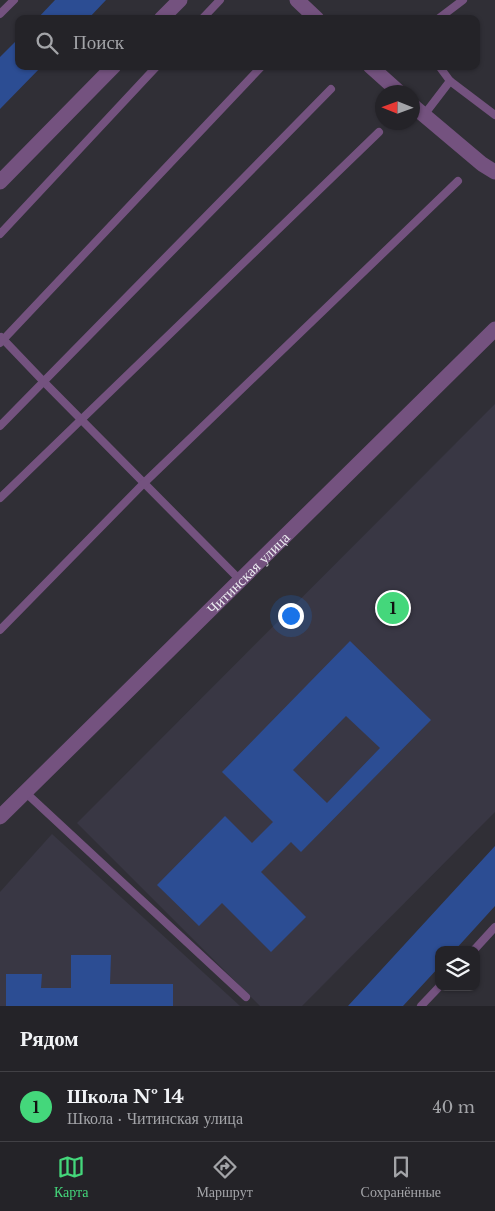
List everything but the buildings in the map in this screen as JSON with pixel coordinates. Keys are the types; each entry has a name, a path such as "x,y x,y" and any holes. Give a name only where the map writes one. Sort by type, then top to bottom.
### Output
{"street":[{"path":"165,15 180,0"},
{"path":"297,0 314,15"},
{"path":"0,182 110,70"},
{"path":"374,70 391,85"},
{"path":"420,112 482,164 495,172"},
{"name":"Читинская улица","path":"0,818 495,329"}],"lane":[{"path":"0,14 14,0"},
{"path":"206,15 220,0"},
{"path":"443,15 463,0"},
{"path":"0,234 153,70"},
{"path":"240,580 1,339 258,70"},
{"path":"442,70 450,81 495,115"},
{"path":"420,108 450,81"},
{"path":"0,426 331,89"},
{"path":"0,498 379,132"},
{"path":"0,630 144,483 458,181"},
{"path":"26,792 246,997"},
{"path":"478,946 495,928"},
{"path":"420,1006 435,991"}],"shaded area":[{"path":"495,404 495,812 302,1006 260,1006 77,823"},
{"path":"52,834 240,1006 0,1006 0,892"}],"place":[{"name":"Школа № 14","path":"393,608"}]}
